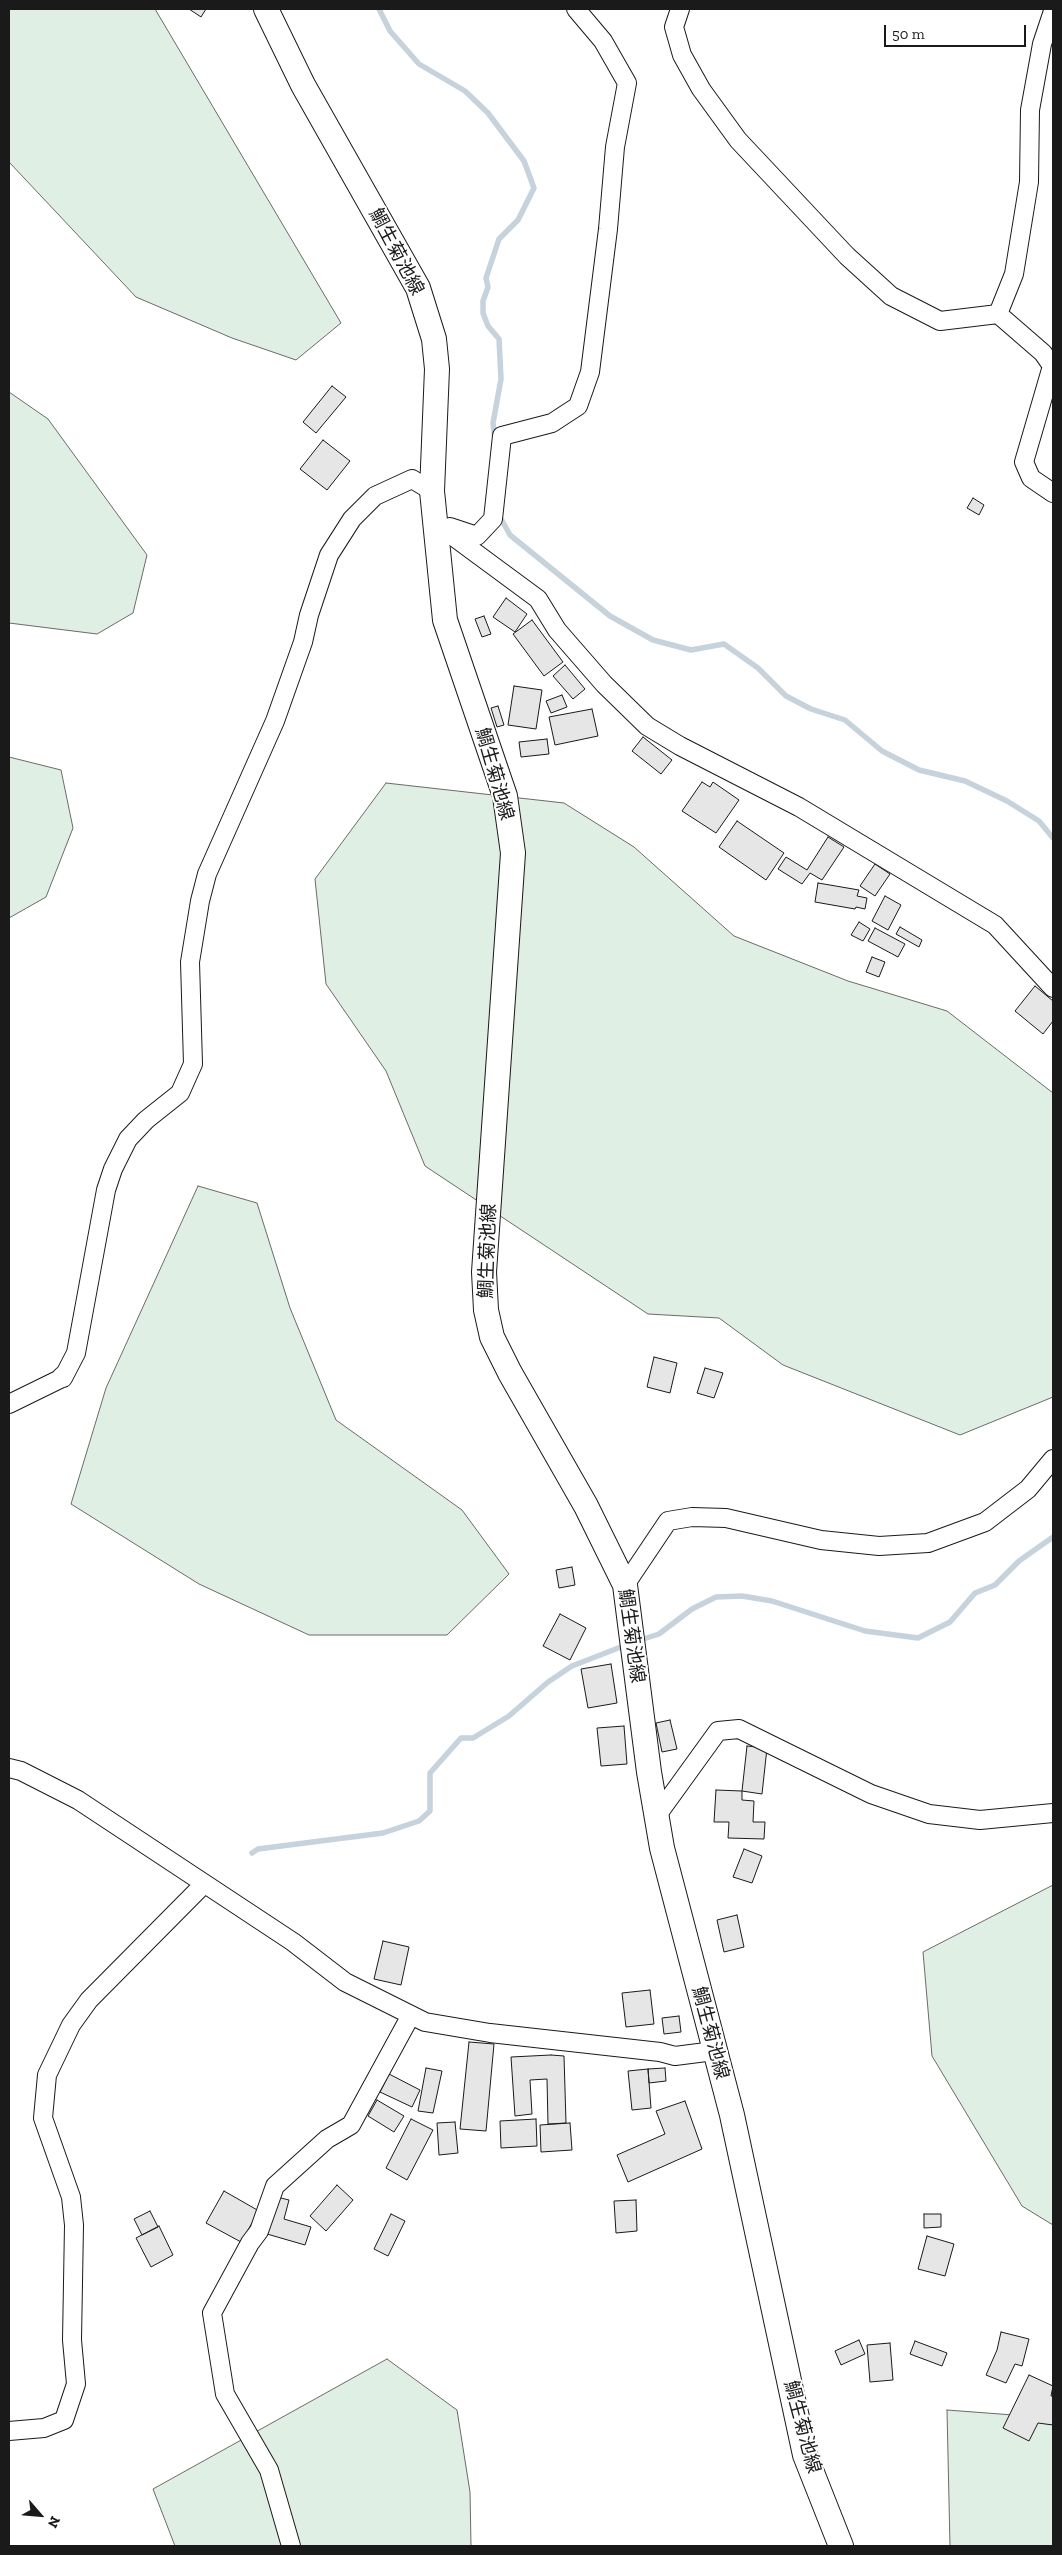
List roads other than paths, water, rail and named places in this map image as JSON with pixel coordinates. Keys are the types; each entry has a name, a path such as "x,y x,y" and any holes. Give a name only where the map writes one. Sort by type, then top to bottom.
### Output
{"main road":[{"name":"鯛生菊池線","path":"266,9 304,85 418,288 434,339 437,369 432,491 445,620 505,796 513,853 484,1272 486,1310 492,1337 510,1374 586,1506 625,1586 649,1772 658,1814 662,1848 732,2115 805,2455 841,2546"}],"street":[{"path":"435,522 476,536 493,519 502,436 552,422 578,406 590,372 608,229 614,147 627,83 603,41 576,9"},
{"path":"680,9 674,27 682,55 701,89 738,140 847,256 891,296 940,321 998,314 1042,353 1052,366 1024,462 1031,478 1053,493"},
{"path":"998,314 1014,274 1029,182 1030,110 1042,44 1053,11"},
{"path":"9,1404 60,1379 62,1376 63,1378 76,1353 106,1190 113,1169 128,1139 146,1120 180,1093 193,1064 190,962 200,901 207,874 275,721 303,642 309,615 329,555 352,519 375,496 412,479 432,491"},
{"path":"435,522 538,599 557,630 604,684 647,726 680,746 799,807 995,924 1053,988"},
{"path":"625,1586 668,1521 692,1517 726,1518 821,1540 879,1546 928,1543 985,1522 1028,1489 1053,1459"},
{"path":"658,1814 718,1730 721,1732 739,1729 871,1794 929,1814 980,1820 1053,1813"},
{"path":"9,1768 21,1771 78,1800 204,1884 222,1893 293,1942 345,1982 425,2022 570,2044 660,2052 675,2056 714,2051"},
{"path":"9,2431 44,2428 64,2420 76,2384 72,2340 74,2225 71,2197 42,2118 47,2075 71,2025 89,2000 204,1884"},
{"path":"291,2546 269,2470 225,2394 212,2313 259,2231 275,2186 327,2140 351,2125 410,2015"}],"waterway":[{"path":"379,9 390,31 419,64 465,91 488,113 524,161 534,188 518,220 499,239 486,278 488,287 483,301 483,313 488,326 499,339 501,379 493,423 495,441"},
{"path":"499,515 510,535 610,616 653,640 691,650 724,644 758,668 786,696 811,709 845,720 882,751 919,770 965,781 1007,801 1039,821 1053,838"},
{"path":"637,1641 659,1634 692,1609 716,1597 742,1596 772,1601 865,1631 918,1638 950,1622 975,1593 995,1585 1019,1561 1053,1537"},
{"path":"252,1853 258,1849 383,1833 419,1821 430,1811 430,1773 461,1738 473,1738 509,1716 548,1682 572,1666 626,1645"}]}
